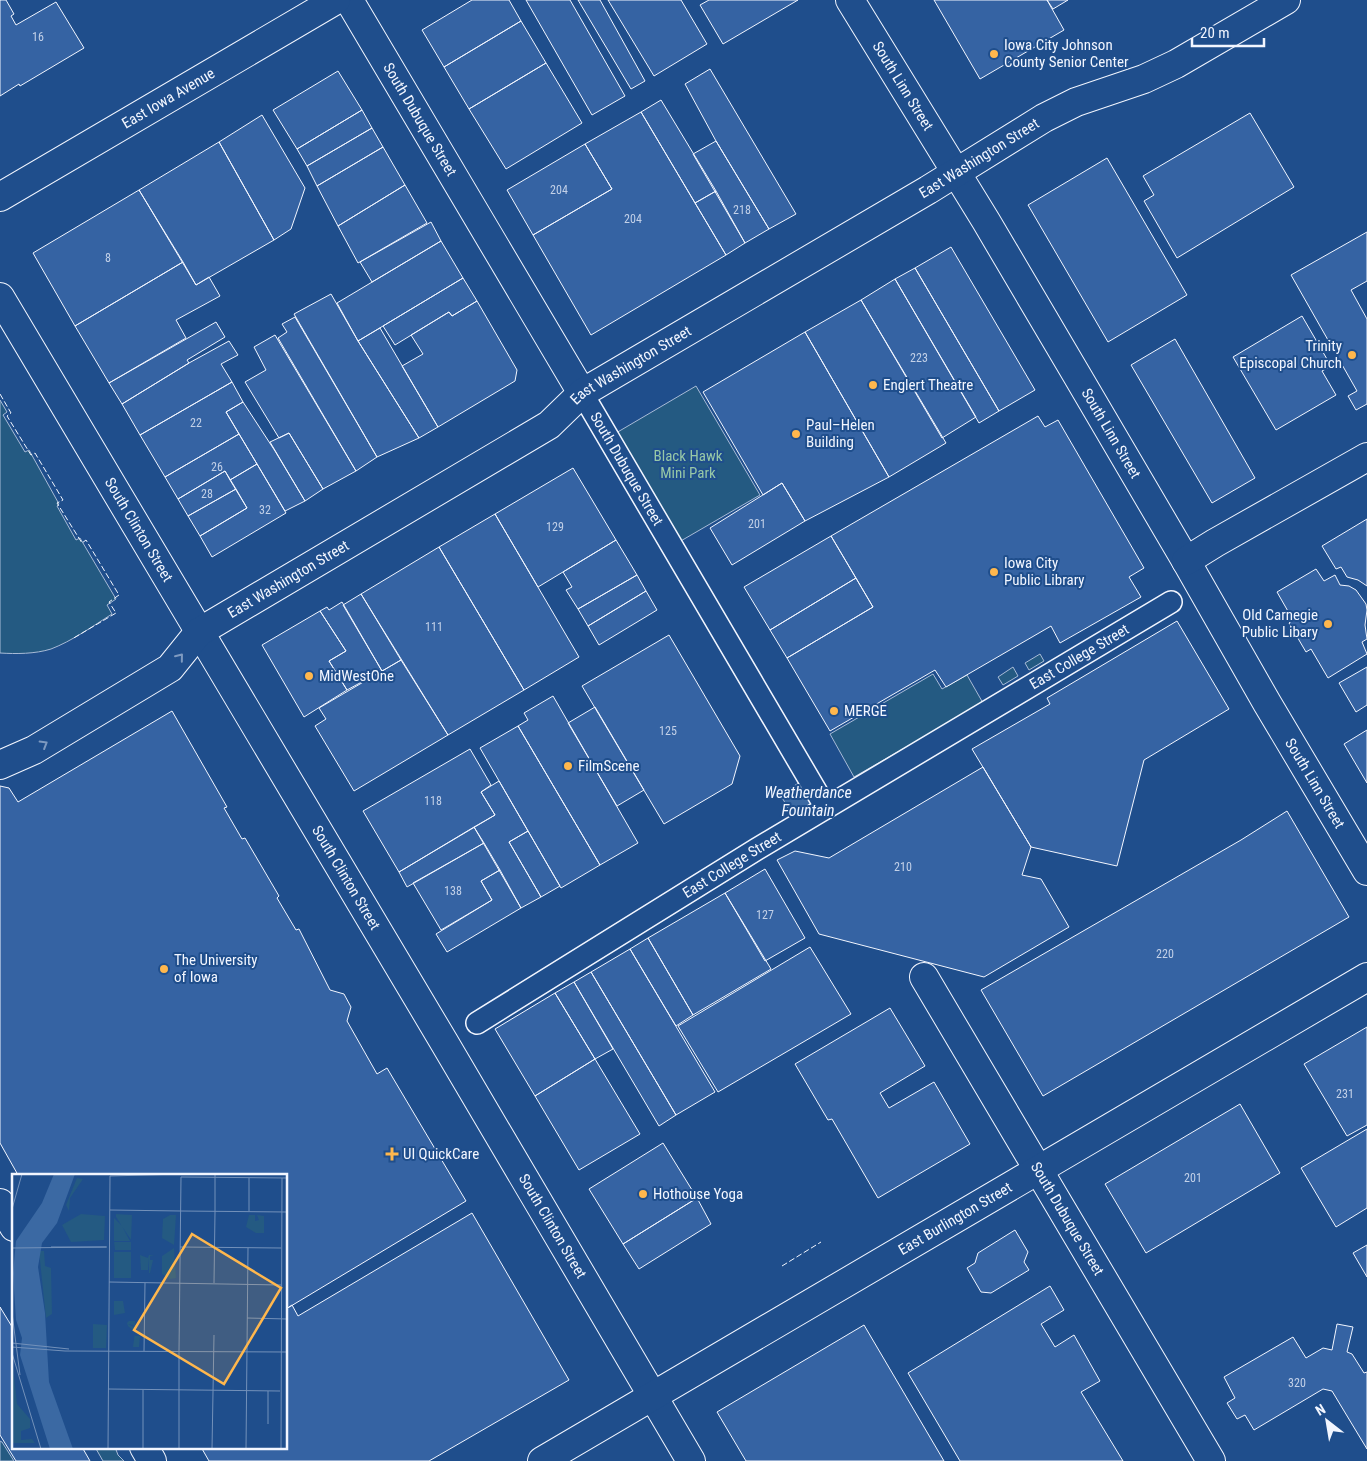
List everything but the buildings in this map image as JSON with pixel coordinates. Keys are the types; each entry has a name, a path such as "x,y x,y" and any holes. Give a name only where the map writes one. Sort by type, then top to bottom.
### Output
{"street":[{"name":"East Iowa Avenue","path":"0,197 336,0"},
{"name":"South Dubuque Street","path":"349,0 826,808"},
{"name":"South Linn Street","path":"850,0 986,221 1367,871"},
{"name":"East Washington Street","path":"0,765 34,750 164,673 199,632 549,425 582,393 955,173 1044,118 1076,102 1144,79 1168,68 1286,0"},
{"name":"South Clinton Street","path":"0,296 449,1051 690,1461"},
{"path":"1186,561 1367,457"},
{"name":"East College Street","path":"477,1023 757,849 1171,602"},
{"name":"South Dubuque Street","path":"924,977 1211,1461"},
{"name":"East Burlington Street","path":"542,1461 1367,977"},
{"path":"0,1203 12,1224"},
{"path":"145,1448 152,1461"}],"green space":[{"name":"Black Hawk Mini Park","path":"696,386 760,495 679,542 616,433"},
{"path":"0,400 7,412 3,415 25,452 29,450 59,504 57,506 76,540 80,538 116,599 107,605 112,614 67,642 39,652 0,653"},
{"path":"1040,654 1044,661 1029,670 1025,663"},
{"path":"1013,667 1018,676 1003,685 998,677"},
{"path":"933,674 942,689 967,675 983,703 854,777 830,734"},
{"path":"0,1441 2,1442 14,1461 0,1461"},
{"path":"96,1448 115,1448 118,1455 124,1461 103,1461"}],"water":[{"name":"Weatherdance Fountain","path":"816,773 837,807 800,829 780,794"}],"fence":[{"path":"0,394 11,413 7,416 31,455 35,453 63,500 57,503 82,543 86,540 119,595 109,602 116,613 72,639"},
{"path":"782,1266 821,1242"}],"place":[{"name":"Iowa City Johnson County Senior Center","path":"994,54"},
{"name":"Trinity Episcopal Church","path":"1352,355"},
{"name":"Englert Theatre","path":"873,385"},
{"name":"Paul–Helen Building","path":"796,434"},
{"name":"Iowa City Public Library","path":"994,572"},
{"name":"Old Carnegie Public Libary","path":"1328,624"},
{"name":"MidWestOne","path":"309,676"},
{"name":"MERGE","path":"834,711"},
{"name":"FilmScene","path":"568,766"},
{"name":"The University of Iowa","path":"164,969"},
{"name":"UI QuickCare","path":"392,1154"},
{"name":"Hothouse Yoga","path":"643,1194"}]}
